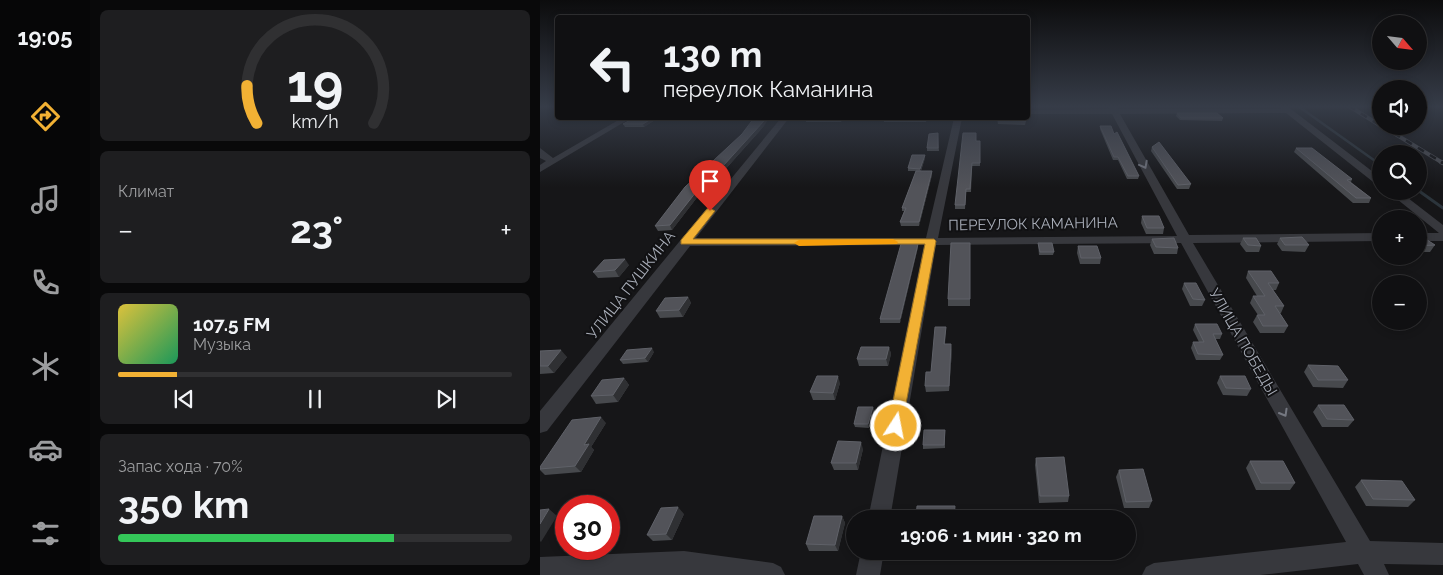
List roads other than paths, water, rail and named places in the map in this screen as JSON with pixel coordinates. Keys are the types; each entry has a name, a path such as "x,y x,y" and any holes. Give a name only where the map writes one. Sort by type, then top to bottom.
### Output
{"street":[{"path":"540,169 601,133"},
{"name":"УЛИЦА ПУШКИНА","path":"540,425 773,133"},
{"path":"881,510 930,241 955,133"},
{"name":"УЛИЦА ПОБЕДЫ","path":"1127,133 1184,238 1377,575"},
{"path":"1317,133 1372,176"},
{"path":"540,151 544,157 553,161"},
{"path":"1403,200 1443,231"},
{"path":"1427,237 1443,236"},
{"name":"ПЕРЕУЛОК КАМАНИНА","path":"685,242 1372,237"},
{"path":"1154,575 1363,552 1443,554"},
{"path":"868,575 871,560"},
{"path":"540,569 684,564 773,575"}],"waterway":[{"path":"1336,133 1372,159"},
{"path":"1427,197 1443,208"}],"railway":[{"path":"1397,135 1443,163 1441,162"}]}
